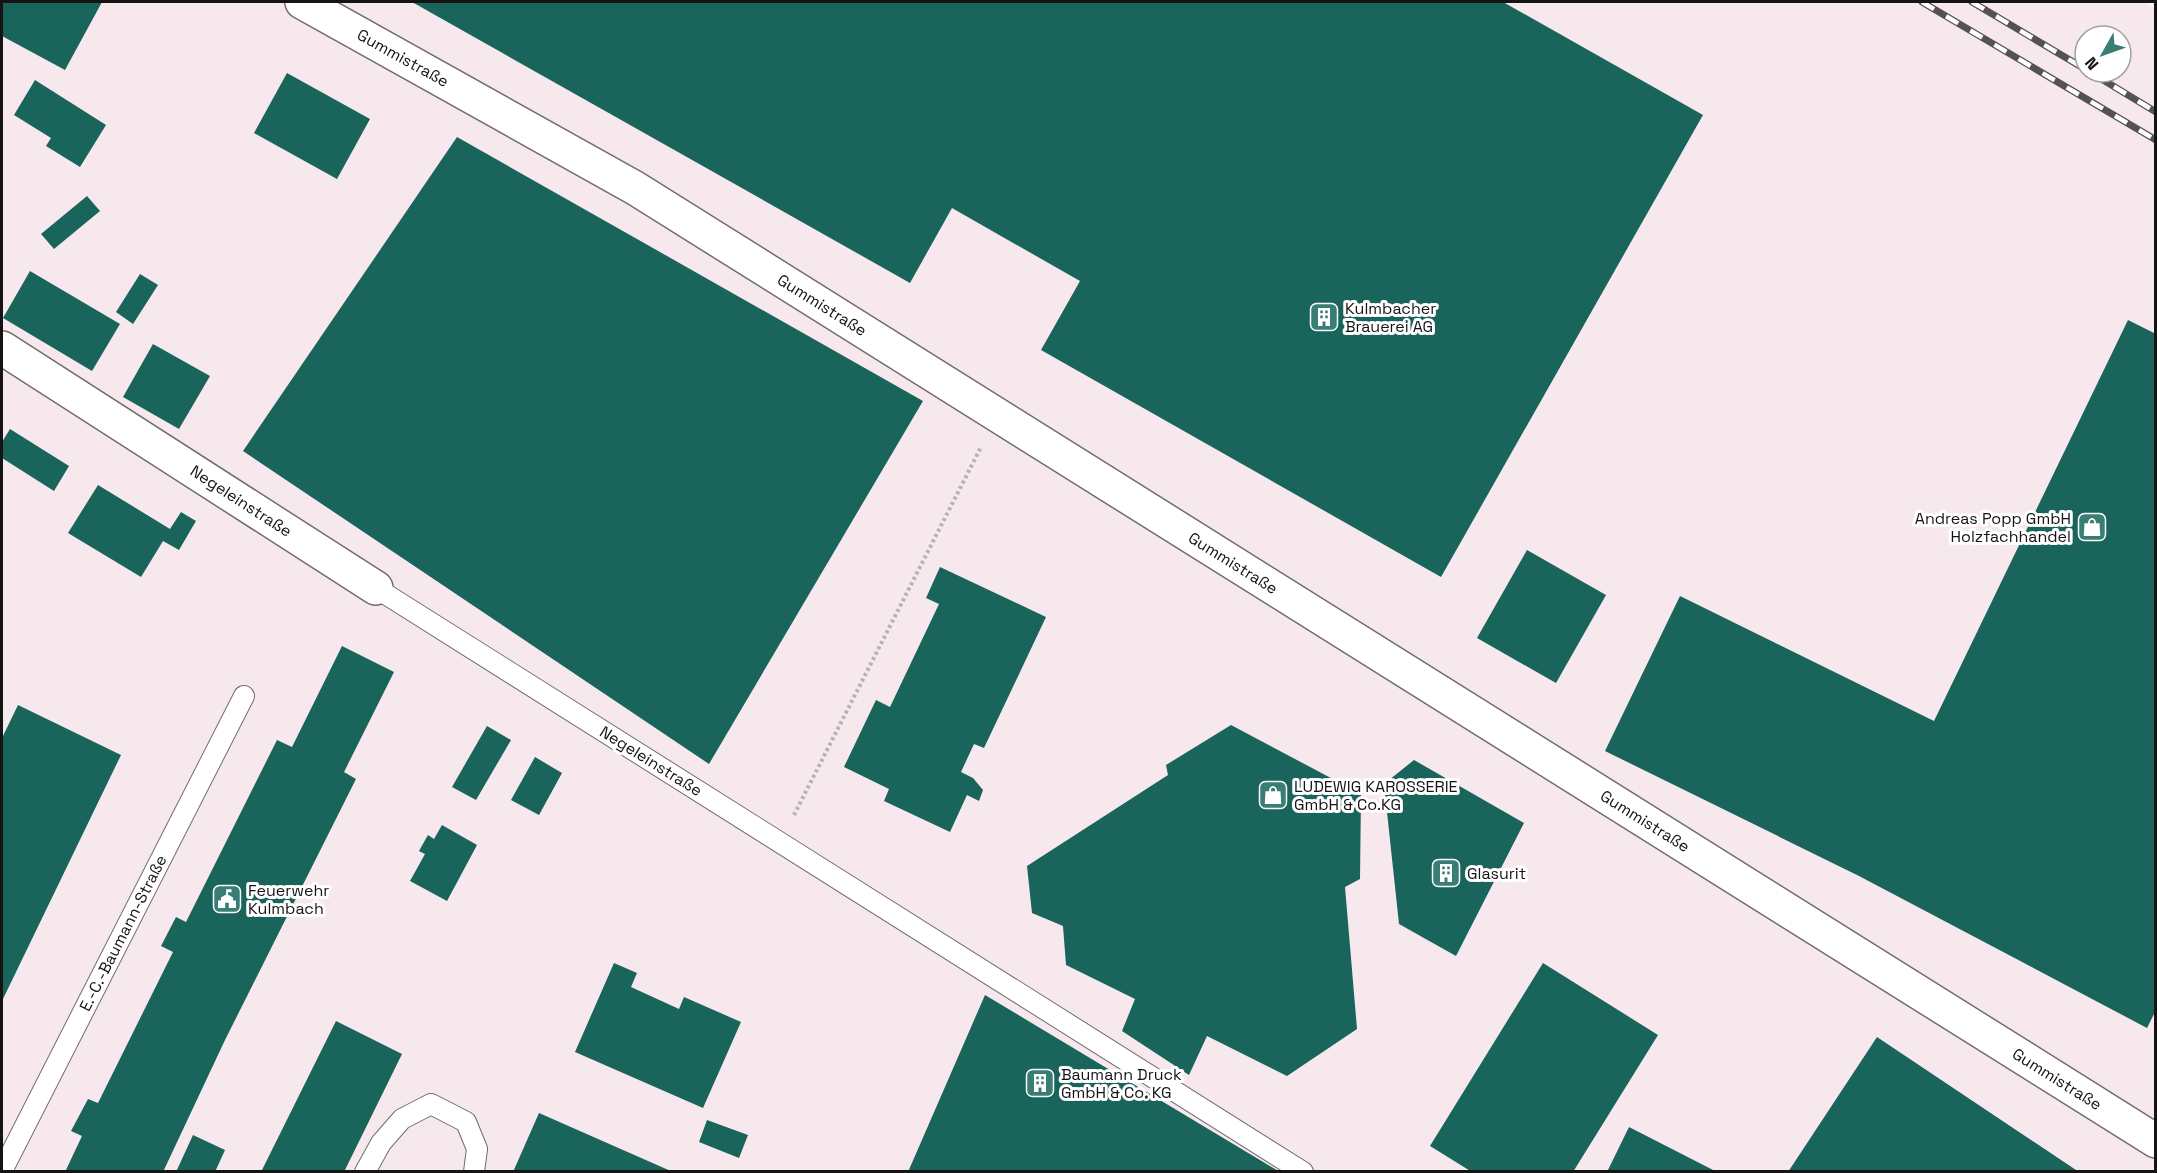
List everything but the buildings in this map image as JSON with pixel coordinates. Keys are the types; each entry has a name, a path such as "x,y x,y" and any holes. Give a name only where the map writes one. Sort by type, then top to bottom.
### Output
{"street":[{"name":"Gummistraße","path":"302,2 635,188 2156,1141"},
{"name":"Negeleinstraße","path":"2,348 376,588"}],"lane":[{"name":"Negeleinstraße","path":"376,588 1303,1172"},
{"name":"E.-C.-Baumann-Straße","path":"2,1171 244,696"},
{"path":"365,1172 381,1143 402,1119 431,1104 466,1122 477,1149 474,1172"}],"path":[{"path":"780,842 997,415"}],"shaded area":[{"path":"2,2 2144,2 2155,9 2155,1171 2,1172"}],"railway":[{"path":"1922,2 2156,140"},
{"path":"1972,2 2073,62"},
{"path":"2110,84 2156,112"}],"place":[{"name":"Kulmbacher Brauerei AG","path":"1324,317"},
{"name":"Andreas Popp GmbH Holzfachhandel","path":"2092,527"},
{"name":"LUDEWIG KAROSSERIE GmbH & Co.KG","path":"1273,795"},
{"name":"Glasurit","path":"1446,873"},
{"name":"Feuerwehr Kulmbach","path":"227,899"},
{"name":"Baumann Druck GmbH & Co. KG","path":"1040,1083"}]}
